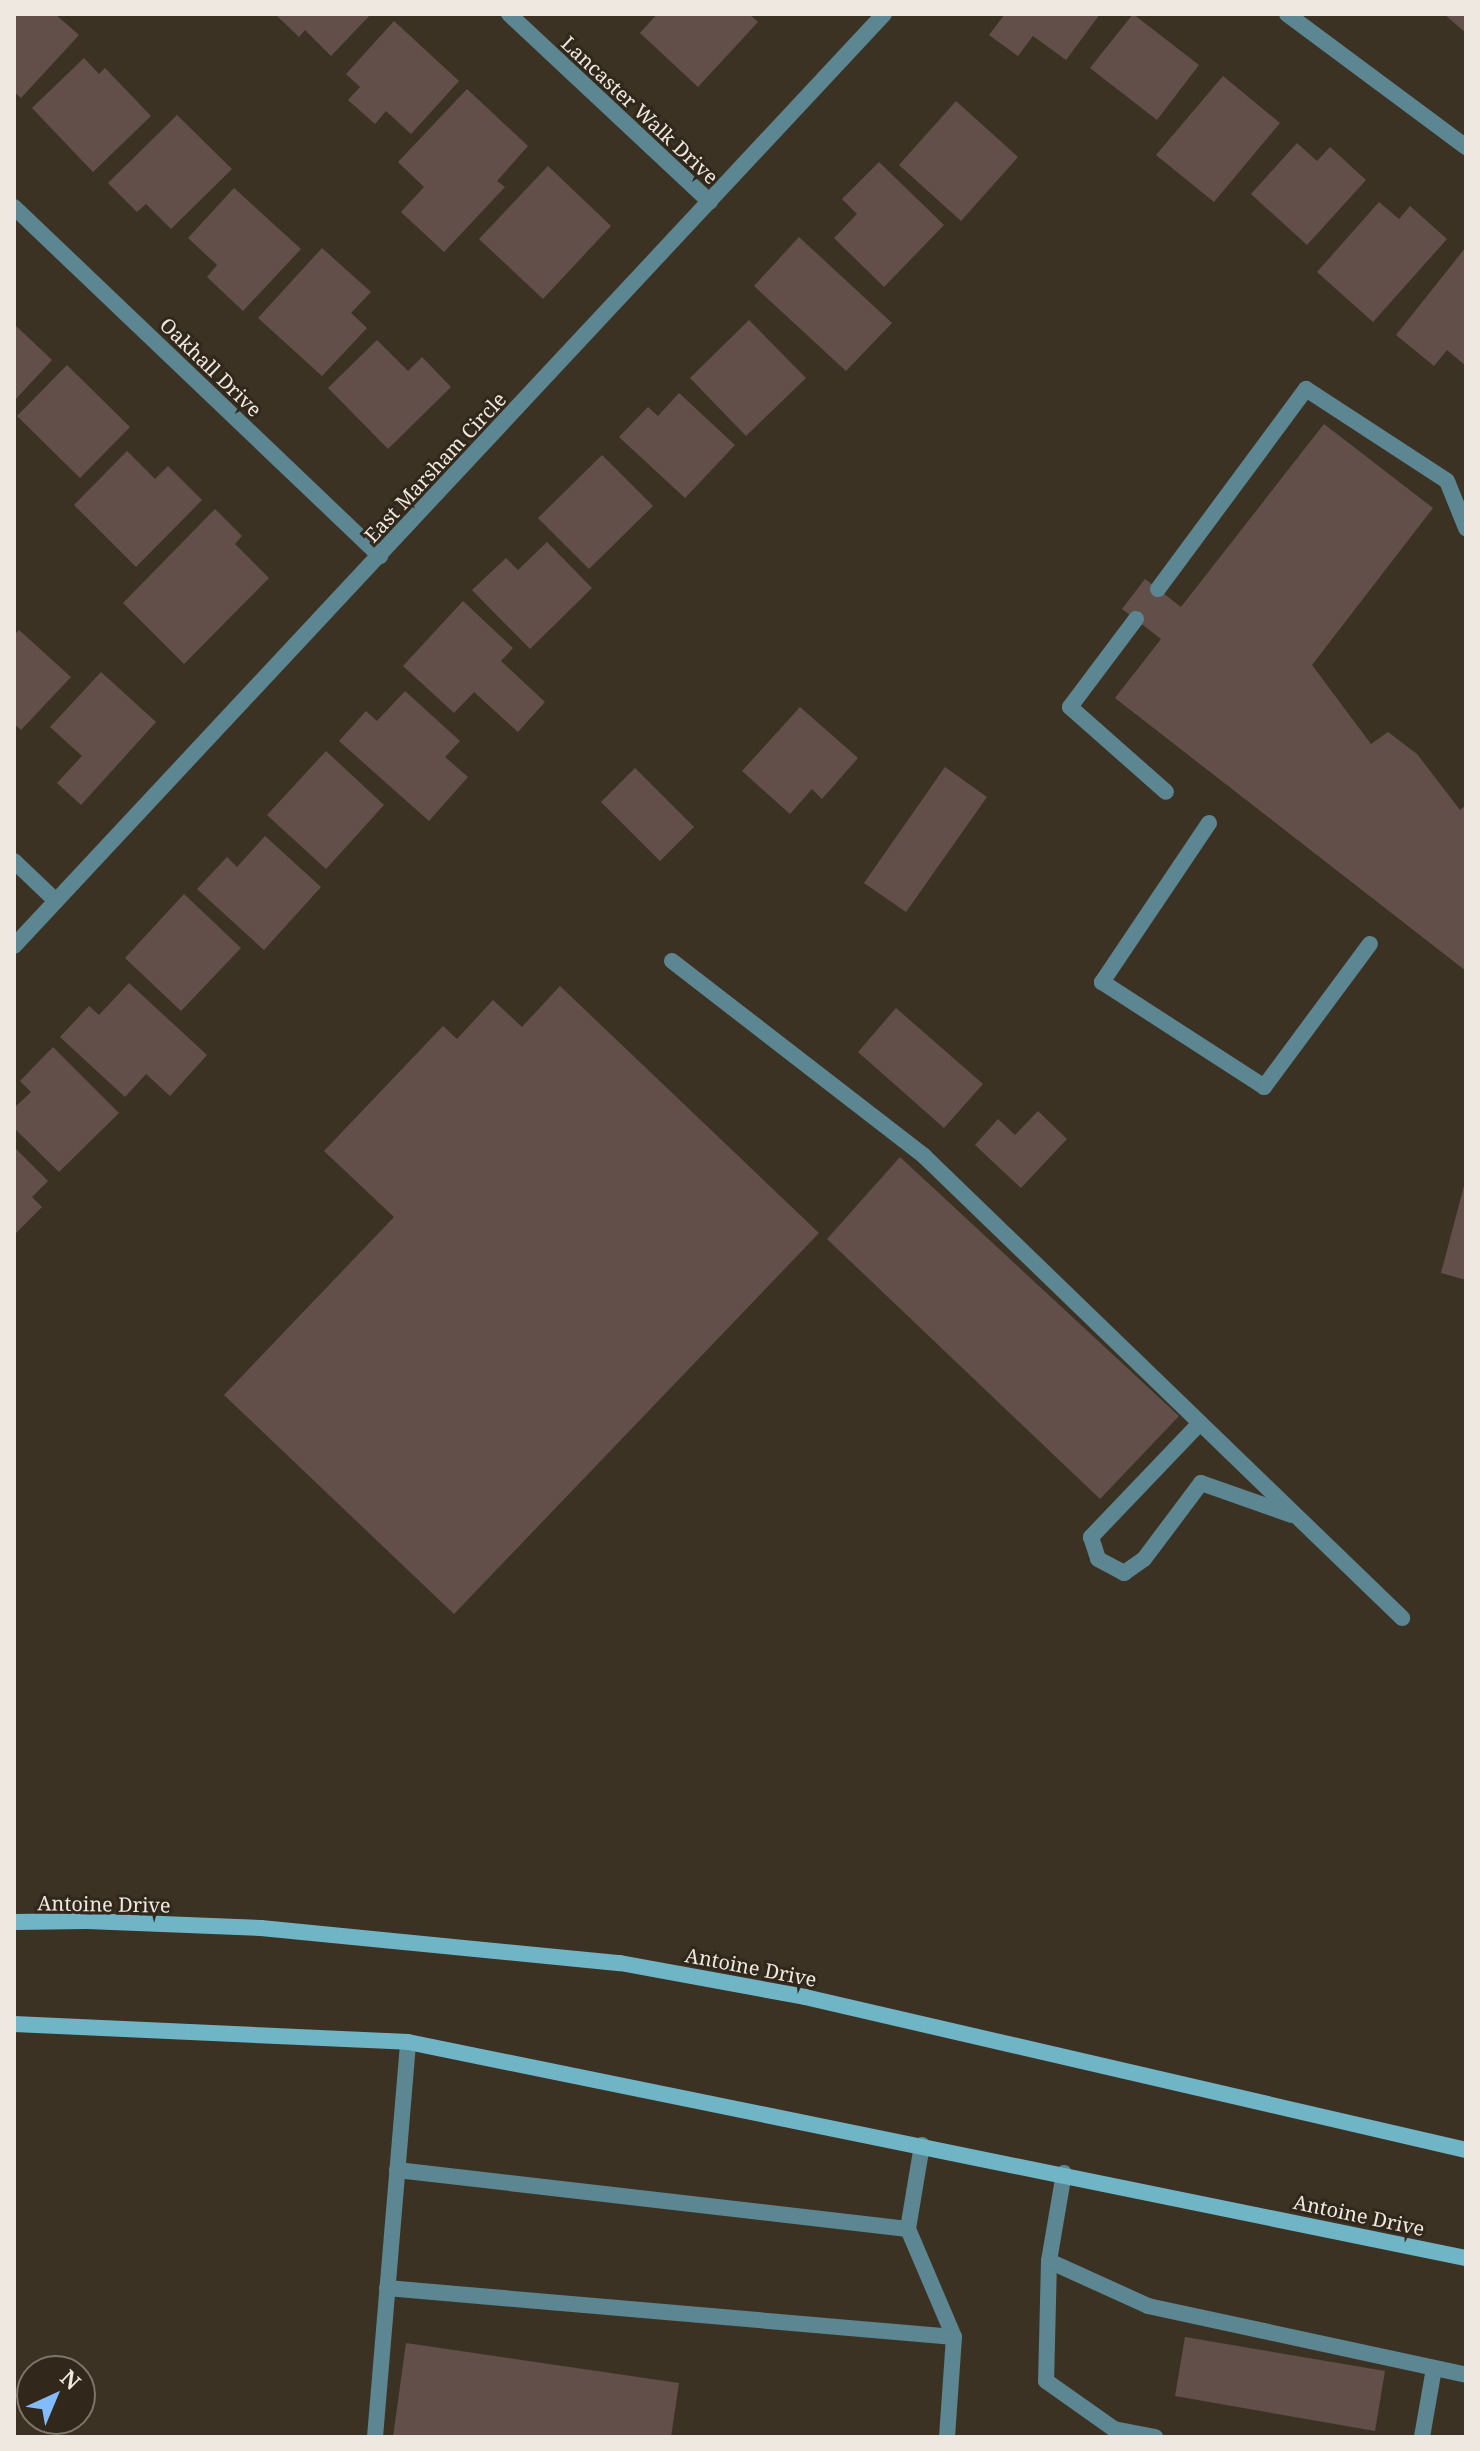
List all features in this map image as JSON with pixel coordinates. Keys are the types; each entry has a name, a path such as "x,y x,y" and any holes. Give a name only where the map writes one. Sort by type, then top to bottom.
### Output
{"main road":[{"name":"Antoine Drive","path":"14,1922 87,1921 261,1928 620,1963 805,1997 1466,2150"},
{"name":"Antoine Drive","path":"14,2024 408,2042 1064,2173 1466,2258"}],"street":[{"name":"Lancaster Walk Drive","path":"509,14 710,202"},
{"name":"East Marsham Circle","path":"14,946 884,14"},
{"path":"1287,14 1466,147"},
{"name":"Oakhall Drive","path":"14,207 380,556"},
{"path":"1158,589 1306,389 1447,481 1466,528"},
{"path":"1136,619 1070,707 1166,792"},
{"path":"1209,823 1102,982 1264,1087 1370,944"},
{"path":"14,861 56,901"},
{"path":"672,961 924,1156 1402,1618"},
{"path":"1200,1423 1091,1537 1098,1559 1124,1573 1144,1559 1201,1483 1297,1516"},
{"path":"375,2437 408,2042"},
{"path":"922,2145 908,2229 954,2337 947,2437"},
{"path":"397,2170 908,2229"},
{"path":"1064,2173 1049,2261 1046,2381 1114,2429 1155,2437"},
{"path":"1049,2261 1148,2306 1466,2375"},
{"path":"387,2288 954,2337"},
{"path":"1422,2437 1434,2368"}],"building":[{"path":"14,14 55,14 79,35 21,98 14,92"},
{"path":"275,14 371,14 331,56 305,30 299,37"},
{"path":"657,14 749,14 758,22 698,87 640,33"},
{"path":"1005,14 1100,14 1066,60 1033,36 1018,56 989,35"},
{"path":"1133,14 1199,65 1157,120 1090,68"},
{"path":"1444,14 1466,14 1466,33"},
{"path":"394,21 459,81 411,134 386,111 375,124 348,100 360,87 346,74"},
{"path":"84,58 99,74 105,68 151,116 93,172 32,108"},
{"path":"1223,76 1280,123 1214,202 1156,155"},
{"path":"467,89 528,146 497,181 505,187 444,252 401,212 424,187 398,162"},
{"path":"956,101 1018,157 961,221 899,165"},
{"path":"177,115 232,169 171,229 146,204 137,212 108,183"},
{"path":"1297,143 1317,161 1330,147 1366,180 1307,245 1251,194"},
{"path":"879,162 944,225 884,287 834,238 857,214 842,199"},
{"path":"548,166 611,226 543,299 479,239"},
{"path":"234,188 301,249 243,311 207,277 217,265 188,238"},
{"path":"1379,202 1399,219 1410,206 1447,239 1373,322 1317,272"},
{"path":"799,237 892,323 846,371 754,286"},
{"path":"1466,247 1466,366 1447,350 1434,366 1396,335"},
{"path":"322,248 371,292 351,313 367,328 322,376 258,318"},
{"path":"749,320 806,378 746,436 690,378"},
{"path":"14,324 52,360 14,401"},
{"path":"377,340 408,371 422,357 451,387 388,449 328,388"},
{"path":"67,365 130,427 80,478 17,416"},
{"path":"679,393 735,445 685,498 619,437 648,407 658,416"},
{"path":"1324,424 1433,508 1312,665 1371,744 1388,732 1417,754 1460,810 1466,805 1466,971 1115,698 1161,639 1122,609 1145,579 1181,607"},
{"path":"127,451 155,479 168,466 202,500 136,567 74,505"},
{"path":"602,455 653,506 589,569 538,518"},
{"path":"215,509 242,536 235,544 269,578 184,664 123,603"},
{"path":"547,542 592,588 530,649 472,590 506,558 518,570"},
{"path":"463,601 513,648 501,661 545,702 518,732 474,692 454,713 403,666"},
{"path":"19,630 71,677 21,730 14,724 14,635"},
{"path":"101,672 156,722 81,805 57,783 82,756 50,727"},
{"path":"405,691 460,741 445,757 468,777 429,821 339,741 366,711 377,721"},
{"path":"800,707 858,758 822,799 812,789 790,814 742,771"},
{"path":"326,751 384,805 326,869 267,815"},
{"path":"945,767 987,797 906,912 864,883"},
{"path":"635,768 694,827 660,861 601,802"},
{"path":"265,836 321,887 264,950 197,889 227,857 237,867"},
{"path":"184,894 241,948 181,1011 125,958"},
{"path":"129,983 207,1055 170,1096 146,1074 125,1097 60,1037 89,1006 99,1015"},
{"path":"560,986 819,1233 454,1614 224,1395 394,1217 324,1151 443,1026 457,1039 493,1000 522,1027"},
{"path":"896,1008 983,1084 944,1128 858,1052"},
{"path":"53,1047 119,1113 59,1172 14,1128 14,1108 31,1092 20,1081"},
{"path":"1038,1111 1067,1139 1021,1188 975,1145 998,1119 1015,1135"},
{"path":"14,1147 48,1181 32,1197 42,1207 14,1235"},
{"path":"900,1157 1179,1416 1100,1499 827,1239"},
{"path":"1466,1182 1466,1280 1441,1273"},
{"path":"1185,2337 1385,2371 1375,2431 1175,2396"},
{"path":"406,2343 679,2383 671,2437 393,2437"}]}
